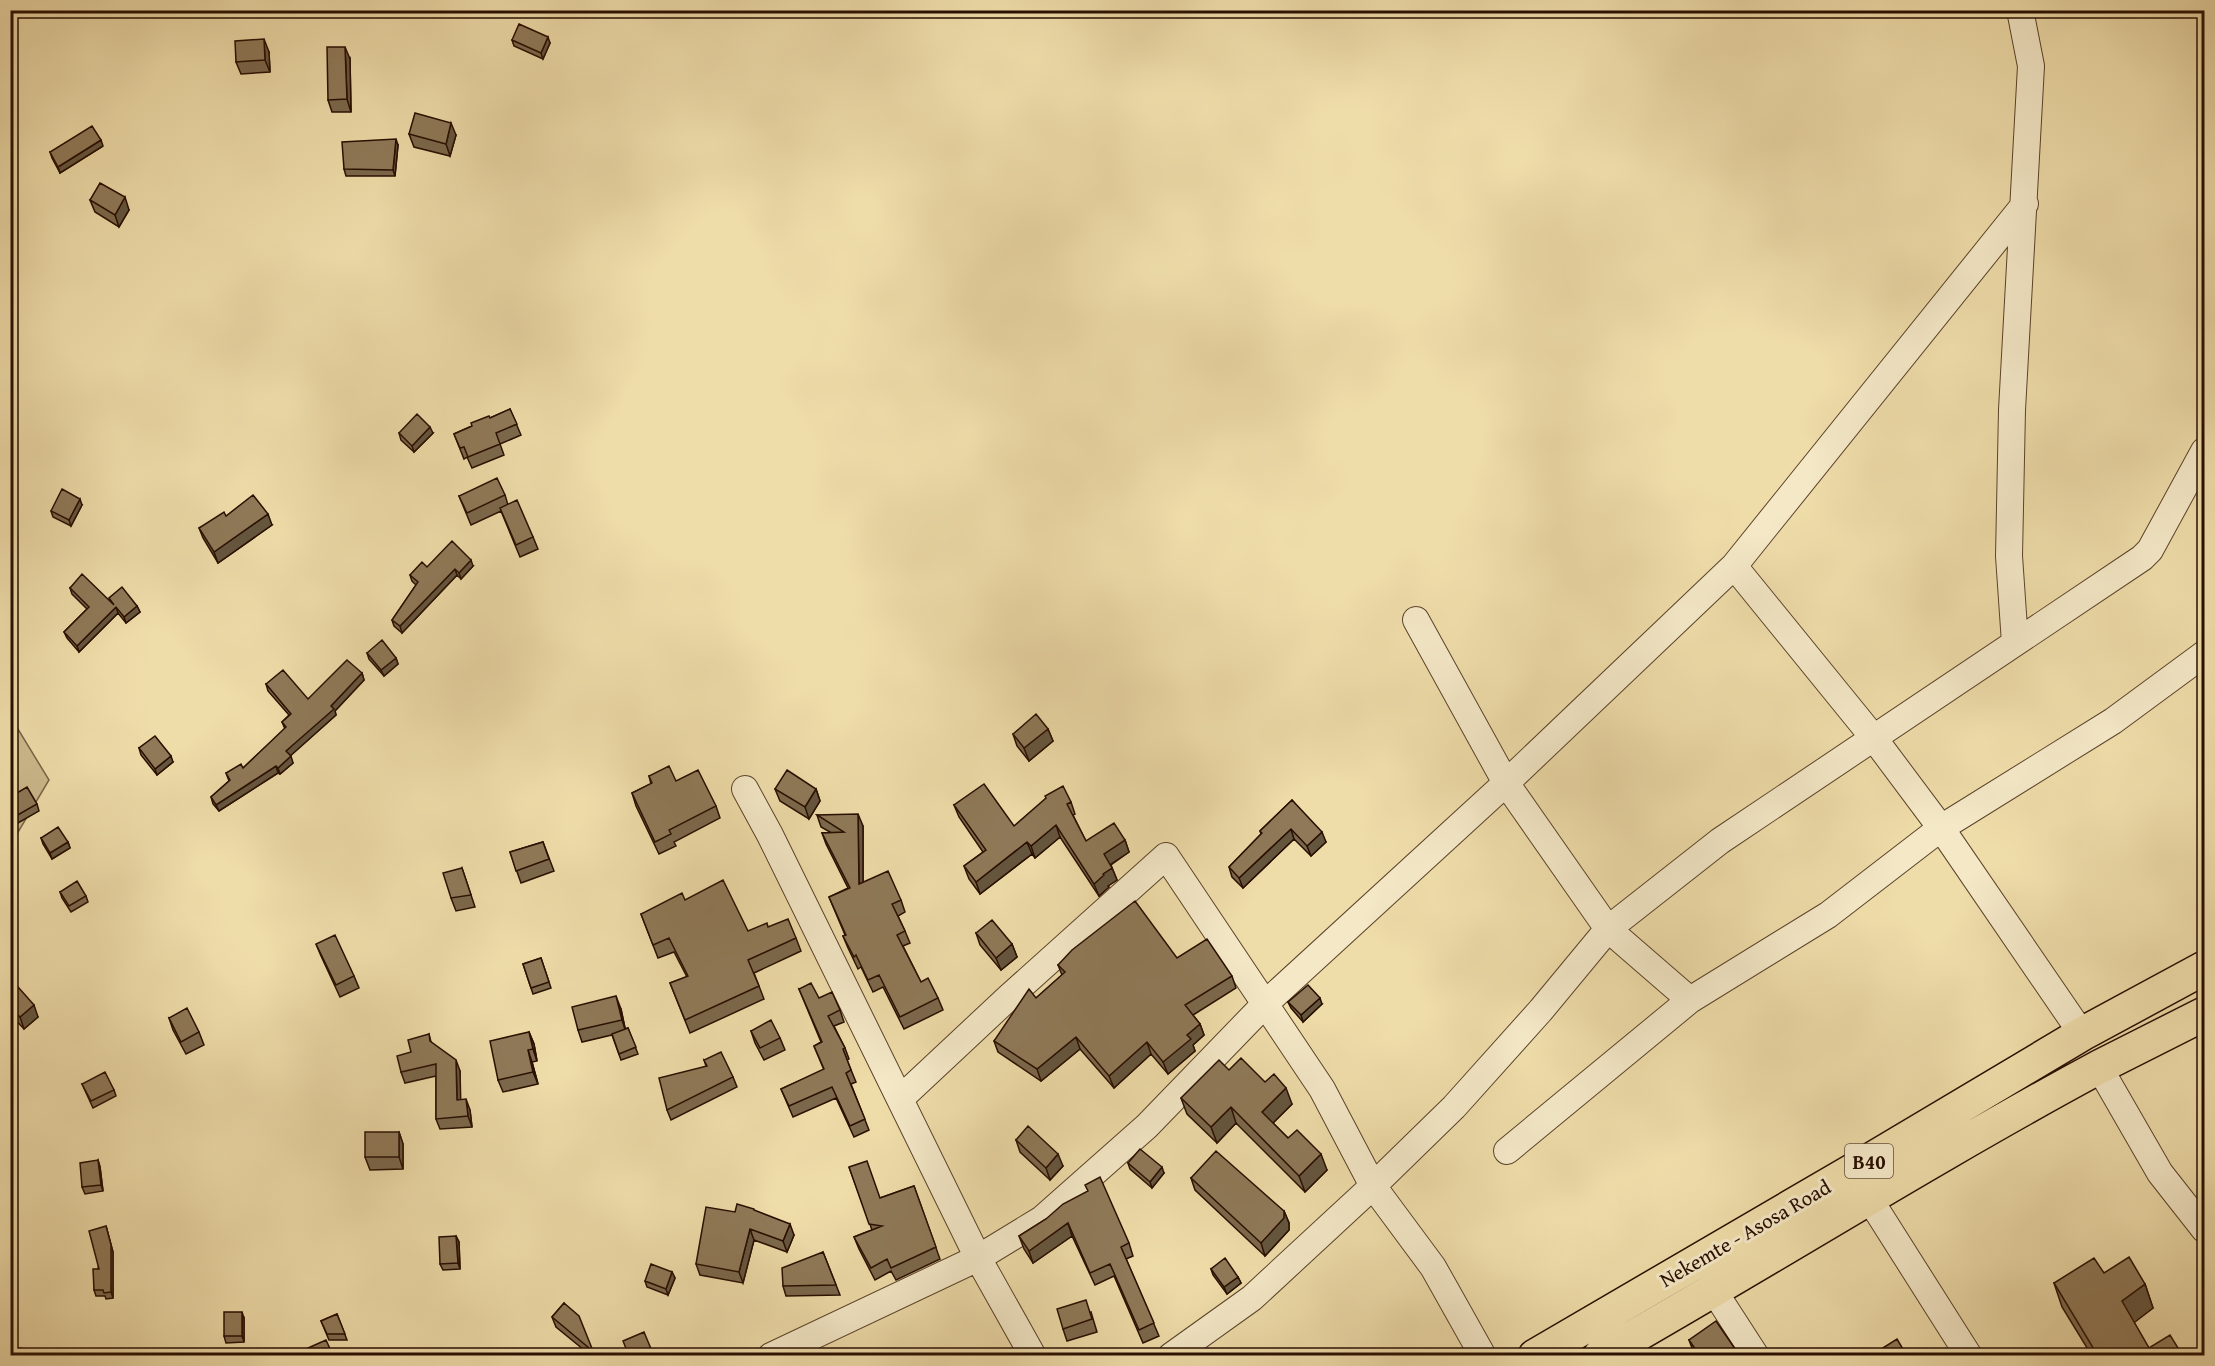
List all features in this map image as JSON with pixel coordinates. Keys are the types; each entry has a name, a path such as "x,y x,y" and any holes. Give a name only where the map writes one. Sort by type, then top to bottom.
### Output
{"highway":[{"name":"Nekemte - Asosa Road","path":"1535,1356 1860,1184 2082,1034 2205,968"},
{"name":"B40","path":"1600,1356 1714,1291 1860,1184 2205,1014"}],"street":[{"path":"2015,643 2009,556 2012,410 2031,66 2020,10"},
{"path":"771,1356 978,1258 1042,1219 1129,1142 1266,1003 1506,783 1734,566 2025,204"},
{"path":"1171,1356 1252,1298 1373,1186 1454,1107 1541,1010 1608,930 1720,841 2150,550 2205,451"},
{"path":"1734,566 1873,737 1941,828 2082,1034"},
{"path":"1416,620 1506,783 1608,930 1690,1000"},
{"path":"1507,1151 1690,1000 1828,915 1941,828 2113,721 2205,654"},
{"path":"745,789 770,835 978,1258 1033,1356"},
{"path":"900,1099 1166,856 1322,1089 1373,1186 1433,1267 1483,1356"},
{"path":"2099,1067 2160,1173 2205,1229"},
{"path":"1860,1184 1969,1356"},
{"path":"1714,1291 1756,1356"}],"shaded area":[{"path":"10,716 49,780 11,844 10,844"}],"building":[{"path":"519,24 548,37 541,53 512,40"},
{"path":"264,39 265,60 236,62 235,41"},
{"path":"327,47 345,47 347,99 328,100"},
{"path":"415,113 451,123 446,144 409,134"},
{"path":"92,126 101,140 58,167 50,152"},
{"path":"396,139 393,170 344,169 342,142"},
{"path":"100,183 125,197 115,215 90,200"},
{"path":"510,409 517,424 496,433 500,444 468,457 464,447 460,448 454,434 472,426 471,423"},
{"path":"417,414 430,427 412,446 399,433"},
{"path":"497,478 505,495 467,513 459,496"},
{"path":"62,489 80,499 69,520 51,511"},
{"path":"253,495 268,514 214,552 199,528 224,512 226,516"},
{"path":"517,500 533,537 516,545 500,508"},
{"path":"452,541 471,560 459,573 455,569 400,626 392,620 418,582 410,575 422,562 427,567"},
{"path":"82,574 114,605 109,598 122,587 137,606 124,617 116,607 77,646 64,632 89,607 70,588"},
{"path":"382,640 396,658 381,670 367,653"},
{"path":"347,660 362,673 331,706 334,709 286,751 291,756 278,768 276,766 216,805 211,797 230,780 226,773 241,764 243,768 286,727 282,722 291,714 266,684 283,670 308,699"},
{"path":"1036,714 1048,729 1024,748 1013,734"},
{"path":"155,736 171,756 155,769 139,748"},
{"path":"669,766 676,781 698,770 716,806 669,830 671,834 655,842 632,793 652,783 649,776"},
{"path":"787,770 816,789 805,807 775,789"},
{"path":"984,784 1014,826 1046,798 1045,796 1063,786 1071,802 1067,804 1086,841 1114,823 1125,840 1104,854 1112,868 1094,884 1056,825 1031,846 1027,842 976,882 964,866 986,850 954,805"},
{"path":"27,787 37,804 16,816 10,807 10,797"},
{"path":"1292,800 1322,832 1307,846 1291,829 1239,878 1229,867 1262,833 1260,831"},
{"path":"858,814 859,884 888,871 901,900 892,904 905,931 897,935 921,982 928,978 938,998 900,1017 879,975 868,980 856,955 854,957 843,936 846,935 829,897 850,888 822,833 844,832 817,815"},
{"path":"58,827 68,842 50,853 41,838"},
{"path":"543,842 549,859 516,871 510,852"},
{"path":"462,868 471,895 451,898 443,873"},
{"path":"723,880 748,931 767,923 768,927 788,919 796,938 748,960 759,986 685,1020 670,983 688,976 669,938 653,945 641,914 682,893 685,900"},
{"path":"77,881 86,896 69,906 60,892"},
{"path":"1135,901 1177,958 1207,939 1232,976 1185,1005 1200,1024 1187,1035 1191,1039 1163,1062 1147,1042 1109,1076 1076,1037 1037,1069 994,1041 1029,989 1036,998 1065,972 1058,965 1072,950"},
{"path":"992,920 1012,944 996,958 976,933"},
{"path":"335,935 354,976 336,985 316,944"},
{"path":"541,958 549,982 531,988 523,964"},
{"path":"10,978 34,1005 20,1017 10,1007"},
{"path":"811,983 819,998 832,992 840,1010 828,1016 845,1048 843,1049 851,1070 846,1073 865,1119 850,1126 832,1087 789,1106 781,1089 824,1069 814,1046 822,1042 799,989"},
{"path":"1308,985 1320,998 1301,1015 1288,1002"},
{"path":"616,996 622,1020 578,1030 572,1007"},
{"path":"187,1008 199,1032 181,1042 169,1018"},
{"path":"771,1020 780,1038 760,1048 751,1031"},
{"path":"628,1028 636,1047 619,1054 612,1034"},
{"path":"529,1032 533,1049 528,1050 533,1072 498,1080 490,1041"},
{"path":"429,1034 430,1041 456,1060 457,1100 466,1099 468,1116 436,1119 436,1064 401,1072 397,1056 411,1052 408,1040"},
{"path":"721,1052 733,1077 667,1110 659,1078 707,1066 704,1060"},
{"path":"1241,1058 1265,1082 1274,1074 1286,1088 1262,1112 1288,1138 1297,1130 1321,1154 1299,1176 1231,1107 1211,1127 1181,1098 1219,1060 1229,1070"},
{"path":"105,1072 114,1090 91,1101 82,1084"},
{"path":"1028,1126 1058,1154 1046,1168 1016,1140"},
{"path":"365,1132 399,1132 399,1157 365,1157"},
{"path":"1140,1149 1162,1167 1150,1182 1128,1163"},
{"path":"1216,1151 1284,1211 1284,1218 1261,1243 1191,1178"},
{"path":"98,1160 101,1185 82,1187 80,1163"},
{"path":"867,1161 880,1198 914,1186 936,1247 891,1268 887,1259 871,1268 854,1237 882,1226 869,1224 849,1167"},
{"path":"1100,1177 1129,1243 1121,1247 1154,1323 1139,1330 1110,1264 1090,1273 1068,1223 1029,1251 1019,1236 1046,1219 1063,1204 1088,1191 1085,1185"},
{"path":"737,1204 790,1224 783,1241 750,1229 739,1272 696,1264 706,1207 735,1212"},
{"path":"106,1226 111,1245 111,1292 104,1293 103,1290 94,1290 93,1269 99,1269 89,1231"},
{"path":"456,1236 458,1263 440,1264 439,1237"},
{"path":"823,1252 836,1285 783,1286 782,1268"},
{"path":"2129,1257 2145,1284 2122,1301 2149,1348 2170,1335 2183,1356 2098,1356 2054,1283 2094,1258 2104,1273"},
{"path":"1225,1258 1238,1277 1224,1287 1211,1269"},
{"path":"651,1264 672,1272 666,1289 645,1281"},
{"path":"1086,1300 1092,1319 1063,1329 1057,1309"},
{"path":"564,1303 579,1316 595,1356 575,1356 589,1348 552,1317"},
{"path":"224,1312 242,1312 242,1336 224,1336"},
{"path":"337,1314 345,1334 327,1334 321,1321"},
{"path":"1716,1321 1740,1356 1700,1356 1689,1340"},
{"path":"644,1332 654,1356 629,1356 623,1341"},
{"path":"1897,1339 1907,1356 1870,1356"},
{"path":"326,1340 332,1353 329,1356 290,1356"},
{"path":"10,1347 36,1350 35,1356 10,1356"},
{"path":"278,1350 280,1356 268,1356"}]}
